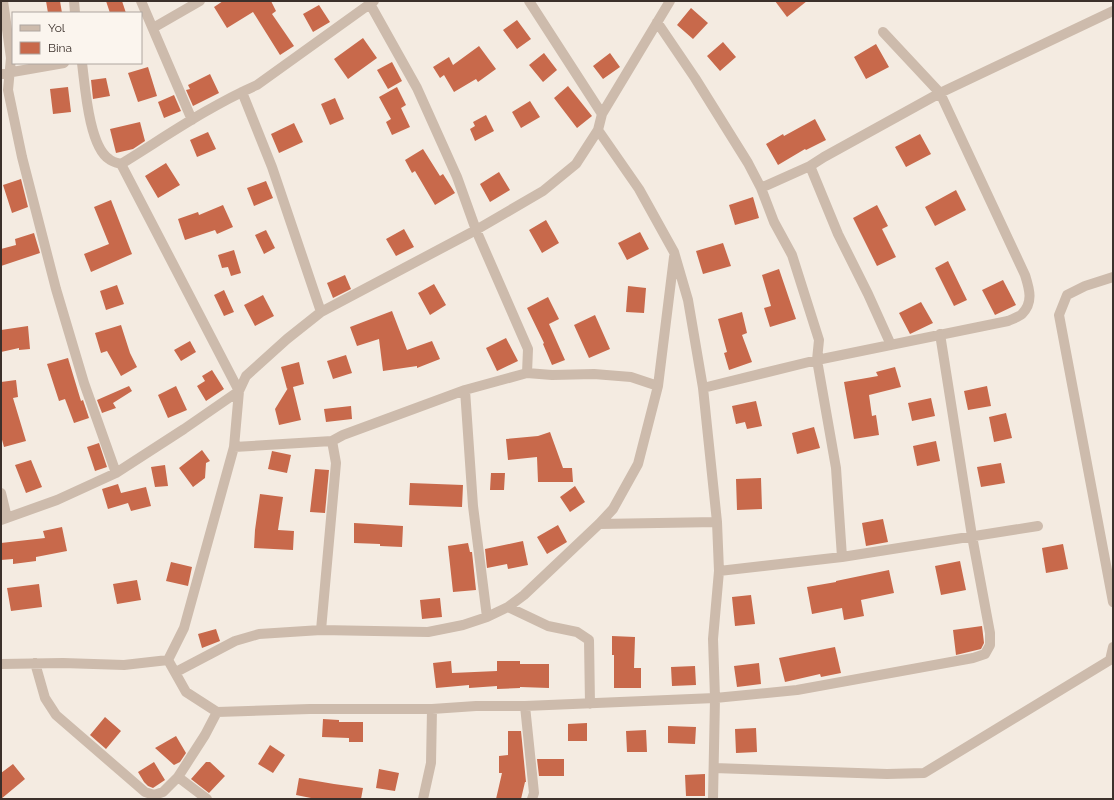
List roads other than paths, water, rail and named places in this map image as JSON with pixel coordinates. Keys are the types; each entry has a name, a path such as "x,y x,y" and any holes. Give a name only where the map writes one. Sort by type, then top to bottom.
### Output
{"street":[{"path":"3,1 11,58 6,74 22,157 56,289 84,383 116,473"},
{"path":"74,1 75,12"},
{"path":"141,1 192,120"},
{"path":"153,28 200,1"},
{"path":"529,1 602,114"},
{"path":"168,660 184,628 234,447 239,391 246,376 320,312 476,230 543,191 576,164 598,130 602,114 670,1"},
{"path":"121,164 192,120 257,85 372,3 417,88 457,177 476,230 528,348 526,374"},
{"path":"761,188 810,166 940,93 1113,11"},
{"path":"657,22 695,78 748,162 761,188 774,222 792,255 819,340 817,360 836,468 842,557"},
{"path":"703,388 817,360 1008,321 1022,315 1027,306 1030,293 1025,274 940,93 883,32"},
{"path":"6,74 59,64"},
{"path":"82,64 88,115 100,148 109,159 121,164 239,391"},
{"path":"242,92 272,167 320,312"},
{"path":"598,130 639,189 674,252 688,300 703,388 717,522 719,572 713,639 715,698 713,799"},
{"path":"810,166 838,234 868,294 891,345"},
{"path":"176,672 235,641 259,634 321,630 428,632 463,625 487,617 508,607 524,595 613,509 638,464 658,386 674,252"},
{"path":"1113,277 1085,286 1067,295 1059,315 1113,602"},
{"path":"168,660 186,692 218,712 310,709 525,706 715,698 797,690 973,658 985,654 990,645 990,633 972,536 940,334"},
{"path":"234,447 332,441 343,435 465,390 526,374 594,374 631,377 658,386"},
{"path":"465,390 473,506 487,617"},
{"path":"1,493 4,519 57,500 116,473 184,430 239,391"},
{"path":"321,630 336,463 332,441"},
{"path":"599,524 717,522"},
{"path":"719,572 842,557 1038,526"},
{"path":"508,607 548,626 577,632 589,640 590,704"},
{"path":"714,768 879,774 924,773 1110,660 1113,647"},
{"path":"1,664 34,663 124,666 168,660"},
{"path":"34,663 45,698 56,715 145,792 154,795 163,792 178,777 218,712"},
{"path":"525,706 534,793 532,799"},
{"path":"423,799 432,763 432,708"},
{"path":"178,777 207,799"}]}
